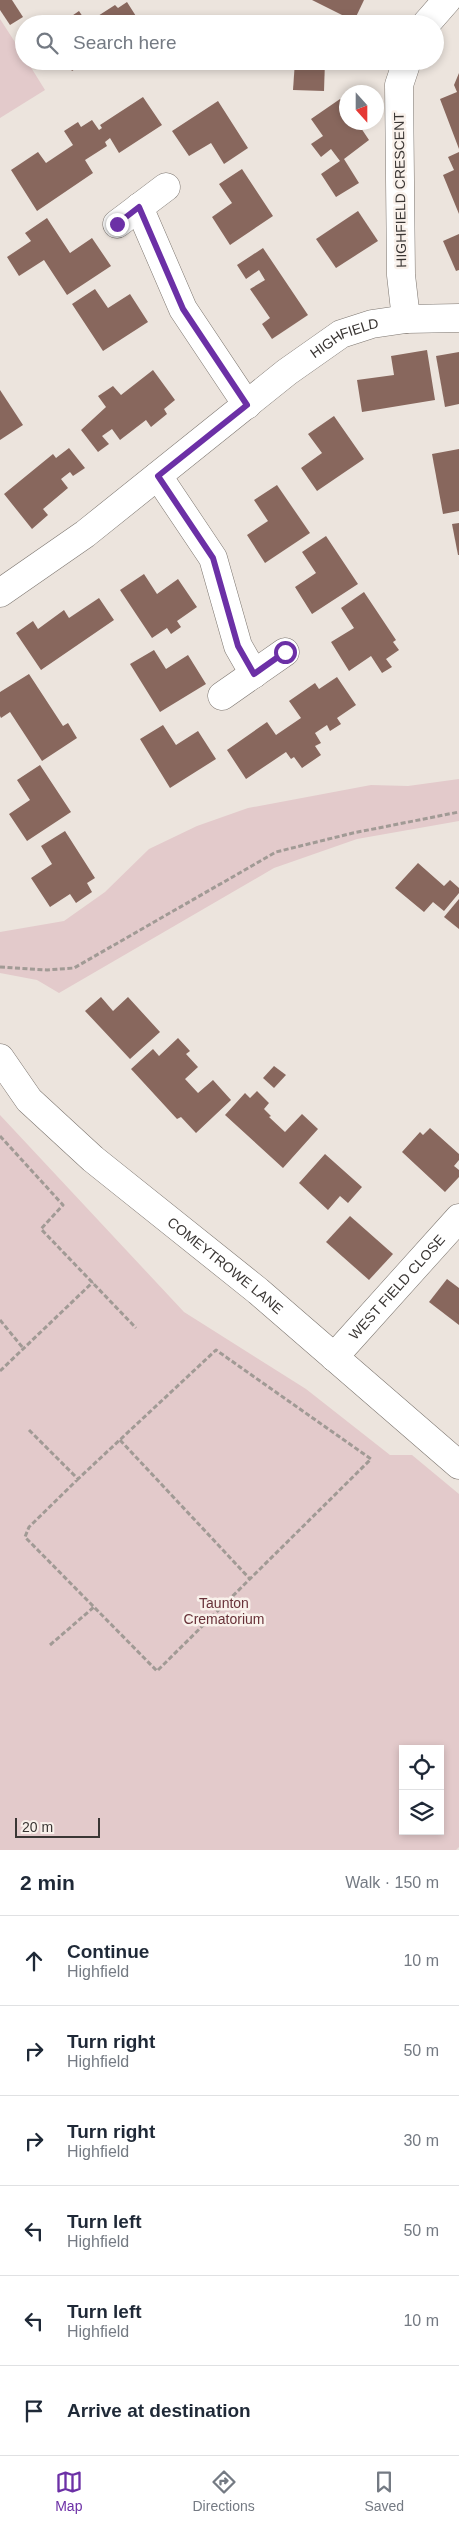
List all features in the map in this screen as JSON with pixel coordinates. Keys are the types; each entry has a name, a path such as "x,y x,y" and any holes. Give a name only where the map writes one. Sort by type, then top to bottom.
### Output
{"street":[{"path":"434,15 447,0"},
{"name":"HIGHFIELD CRESCENT","path":"404,70 399,85 401,275 406,319"},
{"path":"117,224 166,188"},
{"path":"139,207 183,309 247,405"},
{"name":"HIGHFIELD","path":"0,593 85,534 247,405 341,334 372,324 406,319 459,318"},
{"path":"158,476 213,558 238,646 254,674"},
{"path":"222,696 285,652"},
{"name":"COMEYTROWE LANE","path":"0,1058 29,1100 93,1159 258,1291 459,1465"},
{"name":"WEST FIELD CLOSE","path":"334,1357 459,1218"}],"path":[{"path":"0,968 47,970 74,968 276,852 353,833 459,812"},
{"path":"0,1136 63,1205 41,1229 136,1328"},
{"path":"0,1371 93,1282"},
{"path":"0,1320 23,1348"},
{"path":"216,1350 371,1459 157,1671 25,1537 29,1527 78,1480 216,1350"},
{"path":"28,1430 78,1480"},
{"path":"120,1440 250,1579"},
{"path":"50,1645 94,1606"}],"green space":[{"path":"0,19 15,42 15,70 33,70 45,90 0,118"},
{"path":"459,779 459,821 357,839 274,868 59,993 37,980 0,973 0,932 64,921 105,892 149,849 197,826 248,808 371,785 408,786"},
{"name":"Taunton Crematorium","path":"0,1115 184,1312 306,1389 390,1455 412,1455 459,1494 459,1847 456,1850 0,1850"}],"building":[{"path":"0,0 12,0 22,15 15,15 15,22 10,25 0,10"},
{"path":"312,0 364,0 357,15 342,15"},
{"path":"127,2 135,15 99,15 115,5 118,8"},
{"path":"79,11 82,15 73,15"},
{"path":"294,70 325,70 324,91 293,90"},
{"path":"459,73 459,149 440,99 457,92 454,85"},
{"path":"143,97 162,125 119,153 110,138 105,142 107,146 85,160 93,173 37,211 11,170 38,152 46,163 73,145 64,131 78,122 81,127 92,120 99,130 102,128 100,125"},
{"path":"339,100 339,130 362,130 369,140 344,159 359,183 336,197 321,174 340,161 331,149 321,157 311,144 323,136 311,119"},
{"path":"218,101 248,148 224,164 211,143 189,156 172,131"},
{"path":"459,152 459,214 443,175 454,170 448,157"},
{"path":"242,169 273,216 230,245 212,217 232,203 219,184"},
{"path":"358,211 378,241 336,268 316,239"},
{"path":"47,218 70,253 92,238 111,266 67,295 44,260 19,276 7,257 31,241 25,233"},
{"path":"459,234 459,270 456,271 443,241"},
{"path":"263,248 308,315 272,339 262,324 270,318 250,289 265,280 259,270 246,279 237,265"},
{"path":"95,289 108,308 130,294 148,322 103,351 72,304"},
{"path":"427,350 435,400 362,412 357,380 394,375 391,356"},
{"path":"459,352 459,404 445,407 436,356"},
{"path":"153,370 175,400 164,409 167,414 151,427 146,420 120,440 112,429 102,436 109,444 98,452 81,430 106,407 98,396 113,386 121,395"},
{"path":"0,390 23,425 0,440"},
{"path":"334,416 364,459 317,491 301,468 322,453 308,434"},
{"path":"69,448 85,468 73,476 70,472 61,479 68,488 43,509 48,515 32,529 4,494 53,454 56,458"},
{"path":"459,449 459,511 443,514 432,454"},
{"path":"277,485 310,533 265,563 247,535 268,521 254,500"},
{"path":"459,523 459,555 458,555 452,524"},
{"path":"326,536 358,584 312,614 295,587 316,573 302,552"},
{"path":"144,574 157,594 178,579 197,607 177,621 181,627 171,634 167,628 152,638 120,590"},
{"path":"364,592 396,640 393,642 399,650 386,659 392,667 382,673 371,656 349,671 331,642 354,628 341,608"},
{"path":"99,598 114,620 41,670 16,633 33,621 38,629 64,610 69,618"},
{"path":"154,650 166,669 188,655 206,684 160,712 130,664"},
{"path":"29,674 63,726 68,723 77,738 42,761 10,712 1,718 0,716 0,692"},
{"path":"337,677 356,705 337,718 341,724 330,731 327,725 315,733 321,743 315,746 321,755 302,768 294,757 291,759 286,752 246,779 227,750 267,722 276,735 301,718 289,701 315,683 319,689"},
{"path":"163,725 176,745 198,731 216,759 170,788 140,739"},
{"path":"40,765 71,812 27,841 9,814 30,800 17,780"},
{"path":"65,831 95,878 87,883 92,892 76,903 70,894 50,907 31,878 52,864 41,846"},
{"path":"418,863 444,886 450,880 459,888 459,893 444,911 433,902 424,912 395,888"},
{"path":"459,899 459,929 444,917"},
{"path":"101,997 113,1011 128,997 160,1032 130,1059 85,1011"},
{"path":"178,1038 190,1051 186,1054 198,1067 185,1079 198,1093 213,1080 231,1100 196,1133 181,1117 177,1119 131,1069 153,1049 159,1056"},
{"path":"274,1066 286,1075 274,1088 263,1078"},
{"path":"257,1091 269,1103 264,1109 271,1116 269,1117 285,1132 302,1114 318,1129 283,1168 225,1115 245,1093 250,1098"},
{"path":"430,1128 459,1154 459,1160 454,1166 459,1170 459,1177 445,1192 402,1152 420,1132 423,1135"},
{"path":"325,1154 362,1187 348,1203 340,1196 328,1210 299,1183"},
{"path":"350,1216 393,1254 369,1280 326,1242"},
{"path":"447,1279 459,1288 459,1325 429,1302"}],"route":[{"path":"117,224 139,207 183,309 247,405 158,476 213,558 238,646 254,674 285,652"}]}
